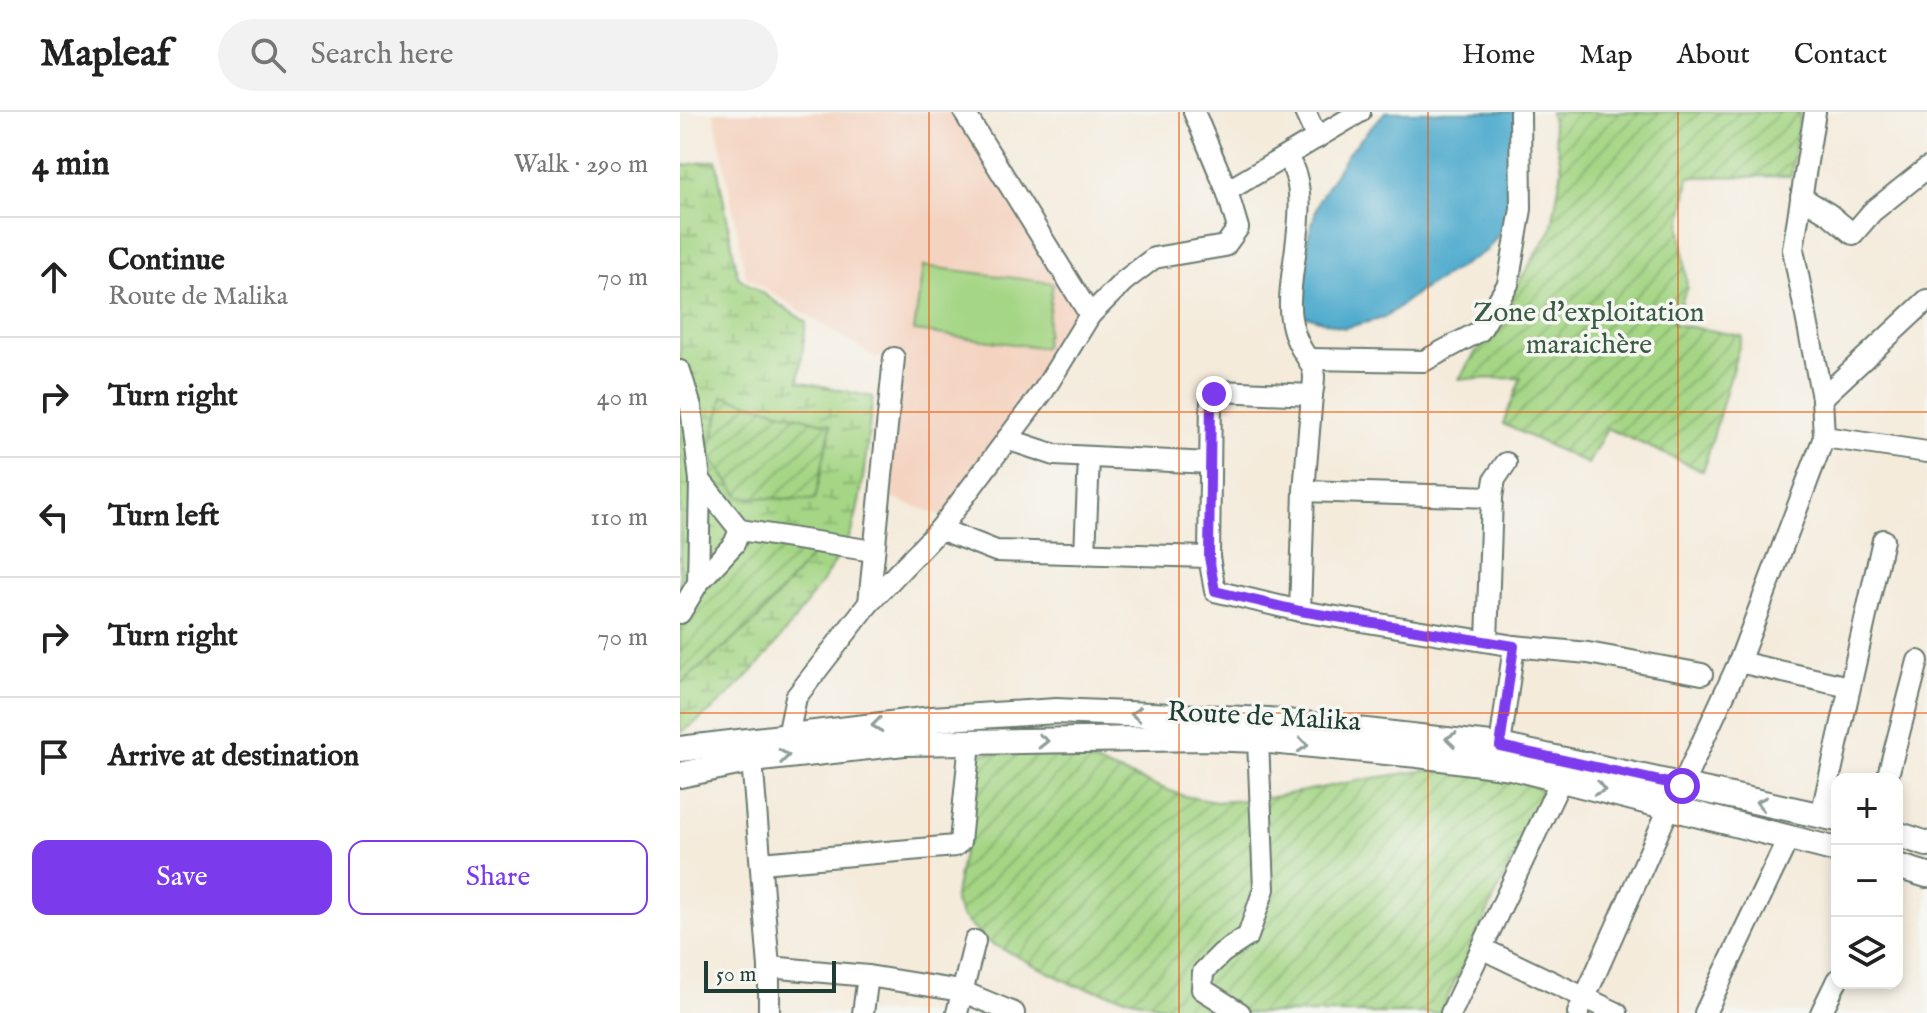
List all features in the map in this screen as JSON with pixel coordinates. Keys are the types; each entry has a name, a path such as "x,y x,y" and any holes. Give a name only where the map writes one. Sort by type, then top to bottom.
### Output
{"main road":[{"name":"Route de Malika","path":"680,749 932,719 1056,711 1268,720 1500,746 1676,796 1789,837 1831,848"},
{"name":"Route de Malika","path":"680,775 752,760 904,743 1205,738 1258,740 1453,759 1511,767 1561,780 1829,817"},
{"path":"1903,836 1927,844"},
{"path":"1903,868 1927,875"}],"street":[{"path":"964,112 1090,315"},
{"path":"788,736 796,697 869,603 940,529 1044,390 1090,315 1124,281 1154,258 1225,246 1238,228 1227,191 1194,112"},
{"path":"1305,112 1317,138"},
{"path":"1227,191 1360,112"},
{"path":"1310,359 1424,361 1480,331 1508,284 1511,269 1521,209 1520,112"},
{"path":"1581,1006 1739,662 1824,437 1822,398 1793,249 1815,112"},
{"path":"1286,157 1294,166 1298,198 1298,235 1289,310 1298,344 1310,359 1314,376 1304,491 1300,611"},
{"path":"1801,197 1853,234 1872,212 1927,168"},
{"path":"1822,398 1927,300"},
{"path":"869,603 894,358"},
{"path":"680,371 691,407 700,480 698,583"},
{"path":"1312,395 1219,391 1211,398 1209,557 1215,591 1300,611 1514,646 1588,653 1702,674"},
{"path":"1824,437 1927,452"},
{"path":"1007,439 1055,455 1209,463"},
{"path":"1085,554 1089,457"},
{"path":"1487,641 1492,497 1495,479 1506,463"},
{"path":"700,480 740,530 873,551"},
{"path":"1304,491 1492,497"},
{"path":"940,529 996,551 1209,557"},
{"path":"680,613 698,583 734,544 740,530"},
{"path":"1829,817 1849,687 1883,540"},
{"path":"1500,746 1514,646"},
{"path":"1889,773 1918,661"},
{"path":"1739,662 1849,687"},
{"path":"1240,1013 1202,989 1203,972 1222,953 1248,936 1264,889 1258,740"},
{"path":"761,863 955,846 960,842 970,742"},
{"path":"752,760 769,967 769,1013"},
{"path":"1451,1013 1561,780"},
{"path":"1705,1013 1789,837"},
{"path":"957,1013 975,941"},
{"path":"1483,949 1581,1006 1617,1013"},
{"path":"769,967 868,976 961,991 1014,1013"},
{"path":"863,1013 868,976"},
{"path":"1821,1013 1833,989"}],"shaded area":[{"path":"714,112 955,112 1072,293 1074,328 1044,379 943,516 884,496 905,358 875,357 746,277"}],"green space":[{"name":"Zone d'exploitation maraichère","path":"1550,112 1800,112 1791,176 1689,177 1681,227 1687,287 1673,324 1742,336 1703,471 1607,428 1588,464 1503,424 1521,378 1459,379 1551,230 1562,169"},
{"path":"716,160 738,277 806,322 799,381 873,397 860,500 852,530 842,551 806,604 758,665 721,702 680,733 680,166"},
{"path":"923,266 1053,283 1044,348 914,331"},
{"path":"723,396 831,425 815,500 740,497 709,455"},
{"path":"751,535 820,546 755,622 680,684 680,614"},
{"path":"973,753 1071,754 1184,796 1216,802 1262,799 1427,770 1480,774 1528,784 1545,791 1440,1013 1179,1013 1074,985 986,941 961,916 954,900 963,853 963,815"}],"water":[{"path":"1385,112 1523,112 1512,216 1487,250 1417,293 1384,318 1344,328 1303,315 1292,293 1319,200 1348,153"}],"route":[{"path":"1214,394 1211,398 1209,463 1209,557 1215,591 1300,611 1514,646 1500,746 1682,786"}]}
